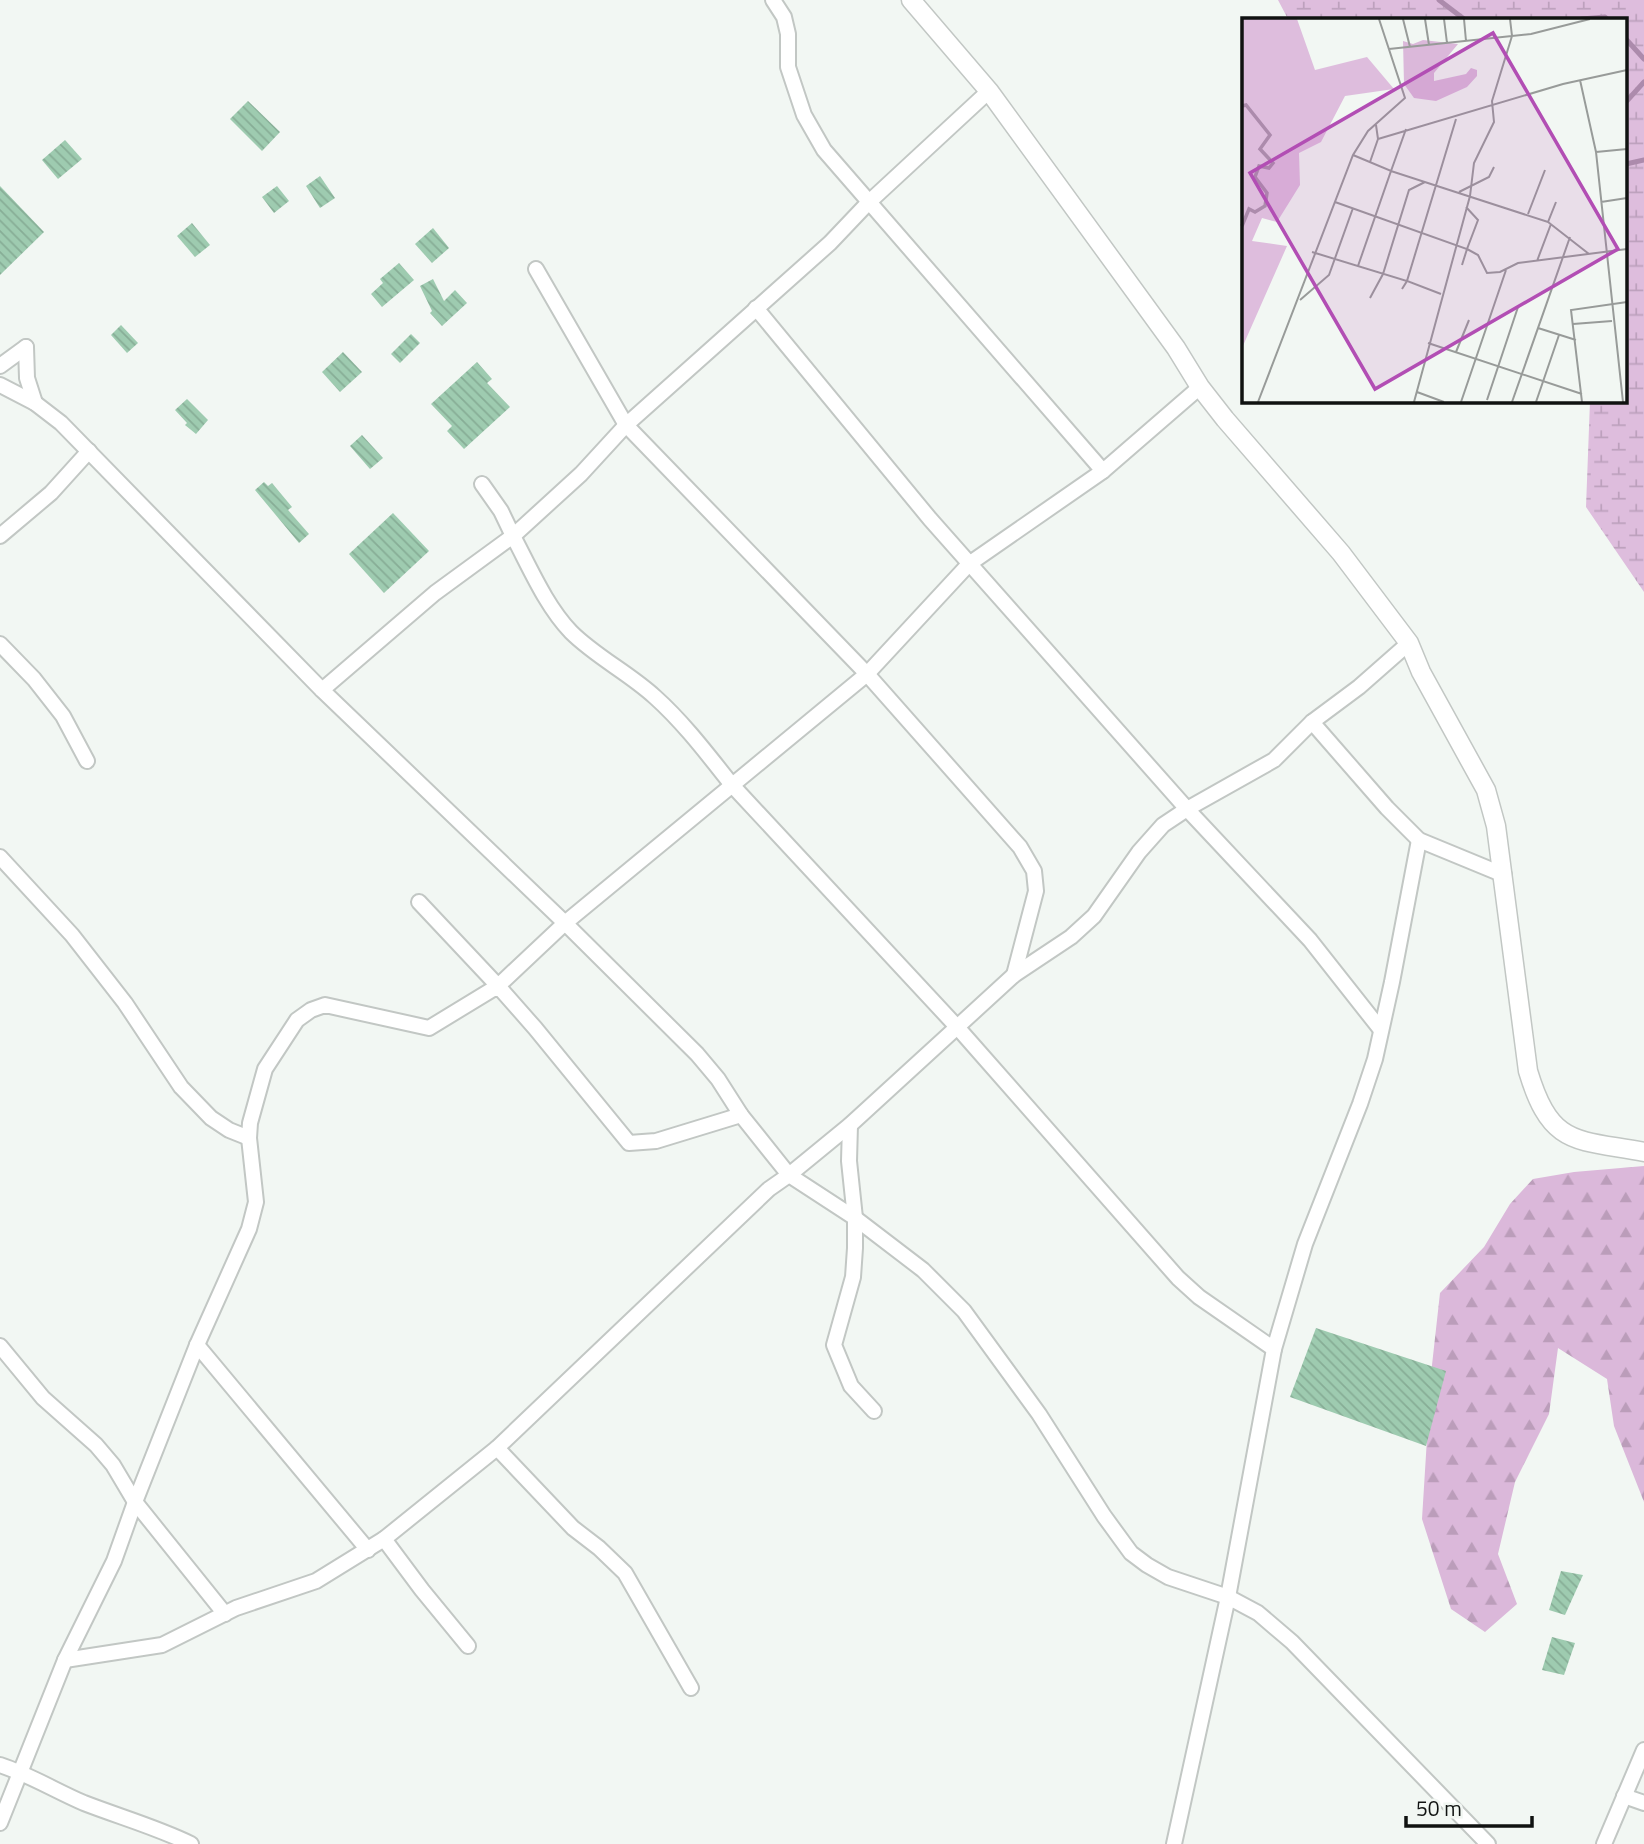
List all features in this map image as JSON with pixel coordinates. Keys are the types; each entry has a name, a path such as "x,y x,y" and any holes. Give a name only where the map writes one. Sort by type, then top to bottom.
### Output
{"street":[{"path":"773,0 784,17 788,34 788,67 804,115 824,150 1103,471"},
{"path":"911,0 989,91 1170,339 1200,387 1341,553 1409,643 1444,716 1486,790 1496,826 1504,875 1528,1071 1537,1099 1557,1129 1574,1139 1644,1153"},
{"path":"322,690 435,593 513,536 581,474 626,425 830,243 868,203 989,91"},
{"path":"536,269 626,425 867,674 1020,847 1034,871 1037,891 1014,975"},
{"path":"756,308 969,564 1187,809 1310,940 1381,1030"},
{"path":"0,366 26,347 27,378 35,403"},
{"path":"0,384 35,403 61,423 322,690 697,1054 789,1175 855,1218 923,1270 964,1311 1039,1414 1131,1553 1168,1577 1228,1597 1258,1613 1292,1642 1488,1844"},
{"path":"0,1823 65,1660 114,1561 197,1345 249,1229 256,1202 249,1138 256,1096 265,1069 297,1020 311,1010 325,1005 429,1028 498,986 565,923 867,674 969,564 1103,471 1200,387"},
{"path":"0,536 51,493 89,451"},
{"path":"482,484 501,511 546,597 570,630 596,653 657,698 732,785 958,1028 1178,1278 1199,1297 1274,1349"},
{"path":"65,1660 162,1645 225,1614 316,1581 384,1539 497,1448 769,1189 850,1125 1014,975 1071,937 1094,916 1119,877 1163,825 1274,760 1312,722 1359,687 1409,643"},
{"path":"0,644 34,679 63,716 87,761"},
{"path":"1312,722 1387,808 1419,840 1504,875"},
{"path":"1174,1844 1228,1597 1274,1349 1305,1244 1360,1104 1381,1030 1419,840"},
{"path":"0,857 72,935 125,1003 181,1087 211,1118 229,1130 249,1138"},
{"path":"419,902 535,1028 629,1143 656,1141 741,1115"},
{"path":"850,1125 849,1161 855,1218 853,1277 834,1345 851,1386 874,1411"},
{"path":"197,1345 368,1550"},
{"path":"0,1346 43,1398 96,1445 113,1465 135,1502 225,1614"},
{"path":"497,1448 573,1528 625,1573 691,1688"},
{"path":"384,1539 468,1646"},
{"path":"1604,1844 1644,1750"},
{"path":"0,1765 191,1844"},
{"path":"1624,1796 1644,1804"}],"green space":[{"path":"1278,0 1644,0 1644,592 1586,507 1590,402 1626,402 1626,18 1287,18"},
{"path":"1644,1166 1644,1502 1614,1426 1607,1379 1558,1348 1549,1414 1515,1482 1498,1554 1517,1604 1485,1632 1451,1609 1422,1519 1431,1374 1440,1293 1484,1247 1510,1204 1533,1179 1574,1172"}],"building":[{"path":"248,101 280,132 262,151 230,119"},
{"path":"65,140 82,159 58,179 42,160"},
{"path":"320,176 335,198 320,208 306,186"},
{"path":"0,186 44,232 0,275"},
{"path":"277,186 289,201 274,213 262,197"},
{"path":"192,223 210,245 195,257 177,236"},
{"path":"433,228 449,248 432,263 415,244"},
{"path":"399,263 414,280 382,307 371,294 383,283 380,279"},
{"path":"433,279 444,301 455,290 467,303 442,326 430,313 432,311 420,286"},
{"path":"121,325 138,343 127,353 111,335"},
{"path":"411,334 420,343 400,363 391,354"},
{"path":"343,352 362,372 340,392 322,372"},
{"path":"477,362 492,379 487,383 510,407 464,449 447,431 452,426 431,404"},
{"path":"187,399 208,420 196,434 185,425 187,423 175,410"},
{"path":"362,435 383,458 370,469 350,446"},
{"path":"264,482 268,486 272,483 292,507 288,510 309,534 299,543 255,490"},
{"path":"393,513 429,551 384,593 349,554"},
{"path":"1316,1328 1446,1371 1426,1446 1290,1397"},
{"path":"1561,1571 1583,1575 1565,1615 1549,1610"},
{"path":"1552,1637 1575,1643 1564,1675 1542,1670"}],"waterway":[{"path":"1439,0 1463,18"},
{"path":"1594,18 1606,18"},
{"path":"1626,39 1644,59"},
{"path":"1626,102 1644,82"},
{"path":"1626,164 1644,160"}]}
